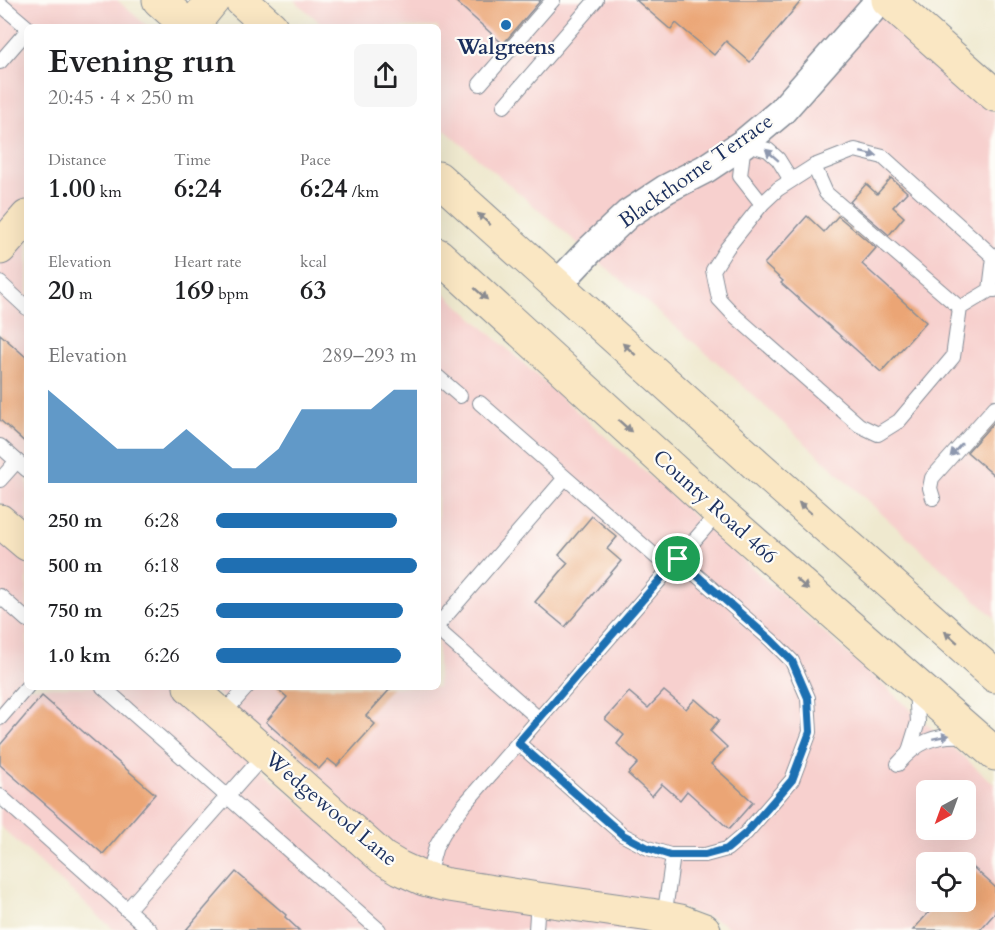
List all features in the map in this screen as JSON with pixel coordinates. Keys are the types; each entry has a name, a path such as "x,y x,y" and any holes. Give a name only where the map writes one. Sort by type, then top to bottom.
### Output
{"main road":[{"path":"159,0 187,24"},
{"path":"193,24 213,0"},
{"path":"241,0 268,24"},
{"path":"888,0 995,95"},
{"path":"441,181 995,676"},
{"path":"0,248 24,220"},
{"name":"County Road 466","path":"441,258 719,512 985,745"},
{"path":"0,521 24,541"},
{"name":"Wedgewood Lane","path":"193,690 383,858 400,868 537,915 664,918 704,930"}],"street":[{"name":"Blackthorne Terrace","path":"557,285 628,214 666,189 705,170 744,143 781,112 880,0"}],"lane":[{"path":"480,84 552,0"},
{"path":"504,106 596,0"},
{"path":"0,4 24,26"},
{"path":"0,62 24,33"},
{"path":"762,204 740,176 744,143 768,150 778,159 791,180"},
{"path":"855,150 884,157 994,257 993,290 960,308 953,357 899,421 878,434 859,425 734,315 719,299 713,270 727,248 762,204 778,189 814,166 855,150"},
{"path":"814,166 826,193 960,308"},
{"path":"0,283 24,301"},
{"path":"441,380 460,396"},
{"path":"480,403 566,478 771,640 792,661 808,698 810,732 792,780 746,833 727,849 705,855 673,855 648,848 623,835 518,743"},
{"path":"933,498 930,488 932,478 995,407"},
{"path":"0,446 22,465 0,480"},
{"path":"441,622 566,478"},
{"path":"427,879 436,846 462,806 719,512"},
{"path":"0,596 24,617"},
{"path":"441,633 539,718"},
{"path":"909,751 918,722 915,684"},
{"path":"3,708 24,690"},
{"path":"106,690 379,930"},
{"path":"222,716 244,690"},
{"path":"898,764 909,751 929,740 947,735 985,745"},
{"path":"128,910 266,754"},
{"path":"0,796 150,930"},
{"path":"664,918 673,855"}],"shaded area":[{"path":"0,0 117,0 145,24 24,24 24,203 0,230"},
{"path":"294,0 867,0 995,113 995,618 719,364 441,127 441,24 322,24"},
{"path":"24,238 24,523 0,503 0,263"},
{"path":"441,290 995,785 995,930 732,930 721,922 684,909 447,871 391,847 213,690 441,690"},
{"path":"0,539 24,559 24,690 172,690 375,869 656,930 114,930 0,826"}],"building":[{"name":"Walgreens","path":"454,0 541,0 503,44"},
{"path":"636,0 802,0 750,62 726,41 714,55 676,23 671,30"},
{"path":"891,178 907,192 893,207 904,217 889,235 850,202 866,184 877,194"},
{"path":"807,216 824,232 838,216 876,248 862,264 926,322 881,372 781,283 783,281 764,264"},
{"path":"0,334 24,355 24,441 0,420"},
{"path":"995,421 995,476 967,452"},
{"path":"592,516 617,537 607,549 621,561 565,627 535,602 568,563 559,555"},
{"path":"279,690 389,690 366,716 375,724 337,766 328,759 319,769 266,722 287,697"},
{"path":"664,691 686,709 695,699 719,720 710,731 727,747 711,764 753,802 729,829 687,791 680,800 662,784 652,796 628,774 638,763 617,744 624,735 605,719 629,692 648,708"},
{"path":"42,696 155,794 103,854 0,765 0,745"},
{"path":"976,870 995,887 995,913 980,930 913,930 929,912 976,912"},
{"path":"236,872 286,915 285,917 299,930 186,930"}],"place":[{"name":"Walgreens","path":"506,25"}],"route":[{"path":"678,559 792,661 808,698 810,732 792,780 746,833 727,849 705,855 670,855 648,848 623,835 518,743 678,559"}]}
